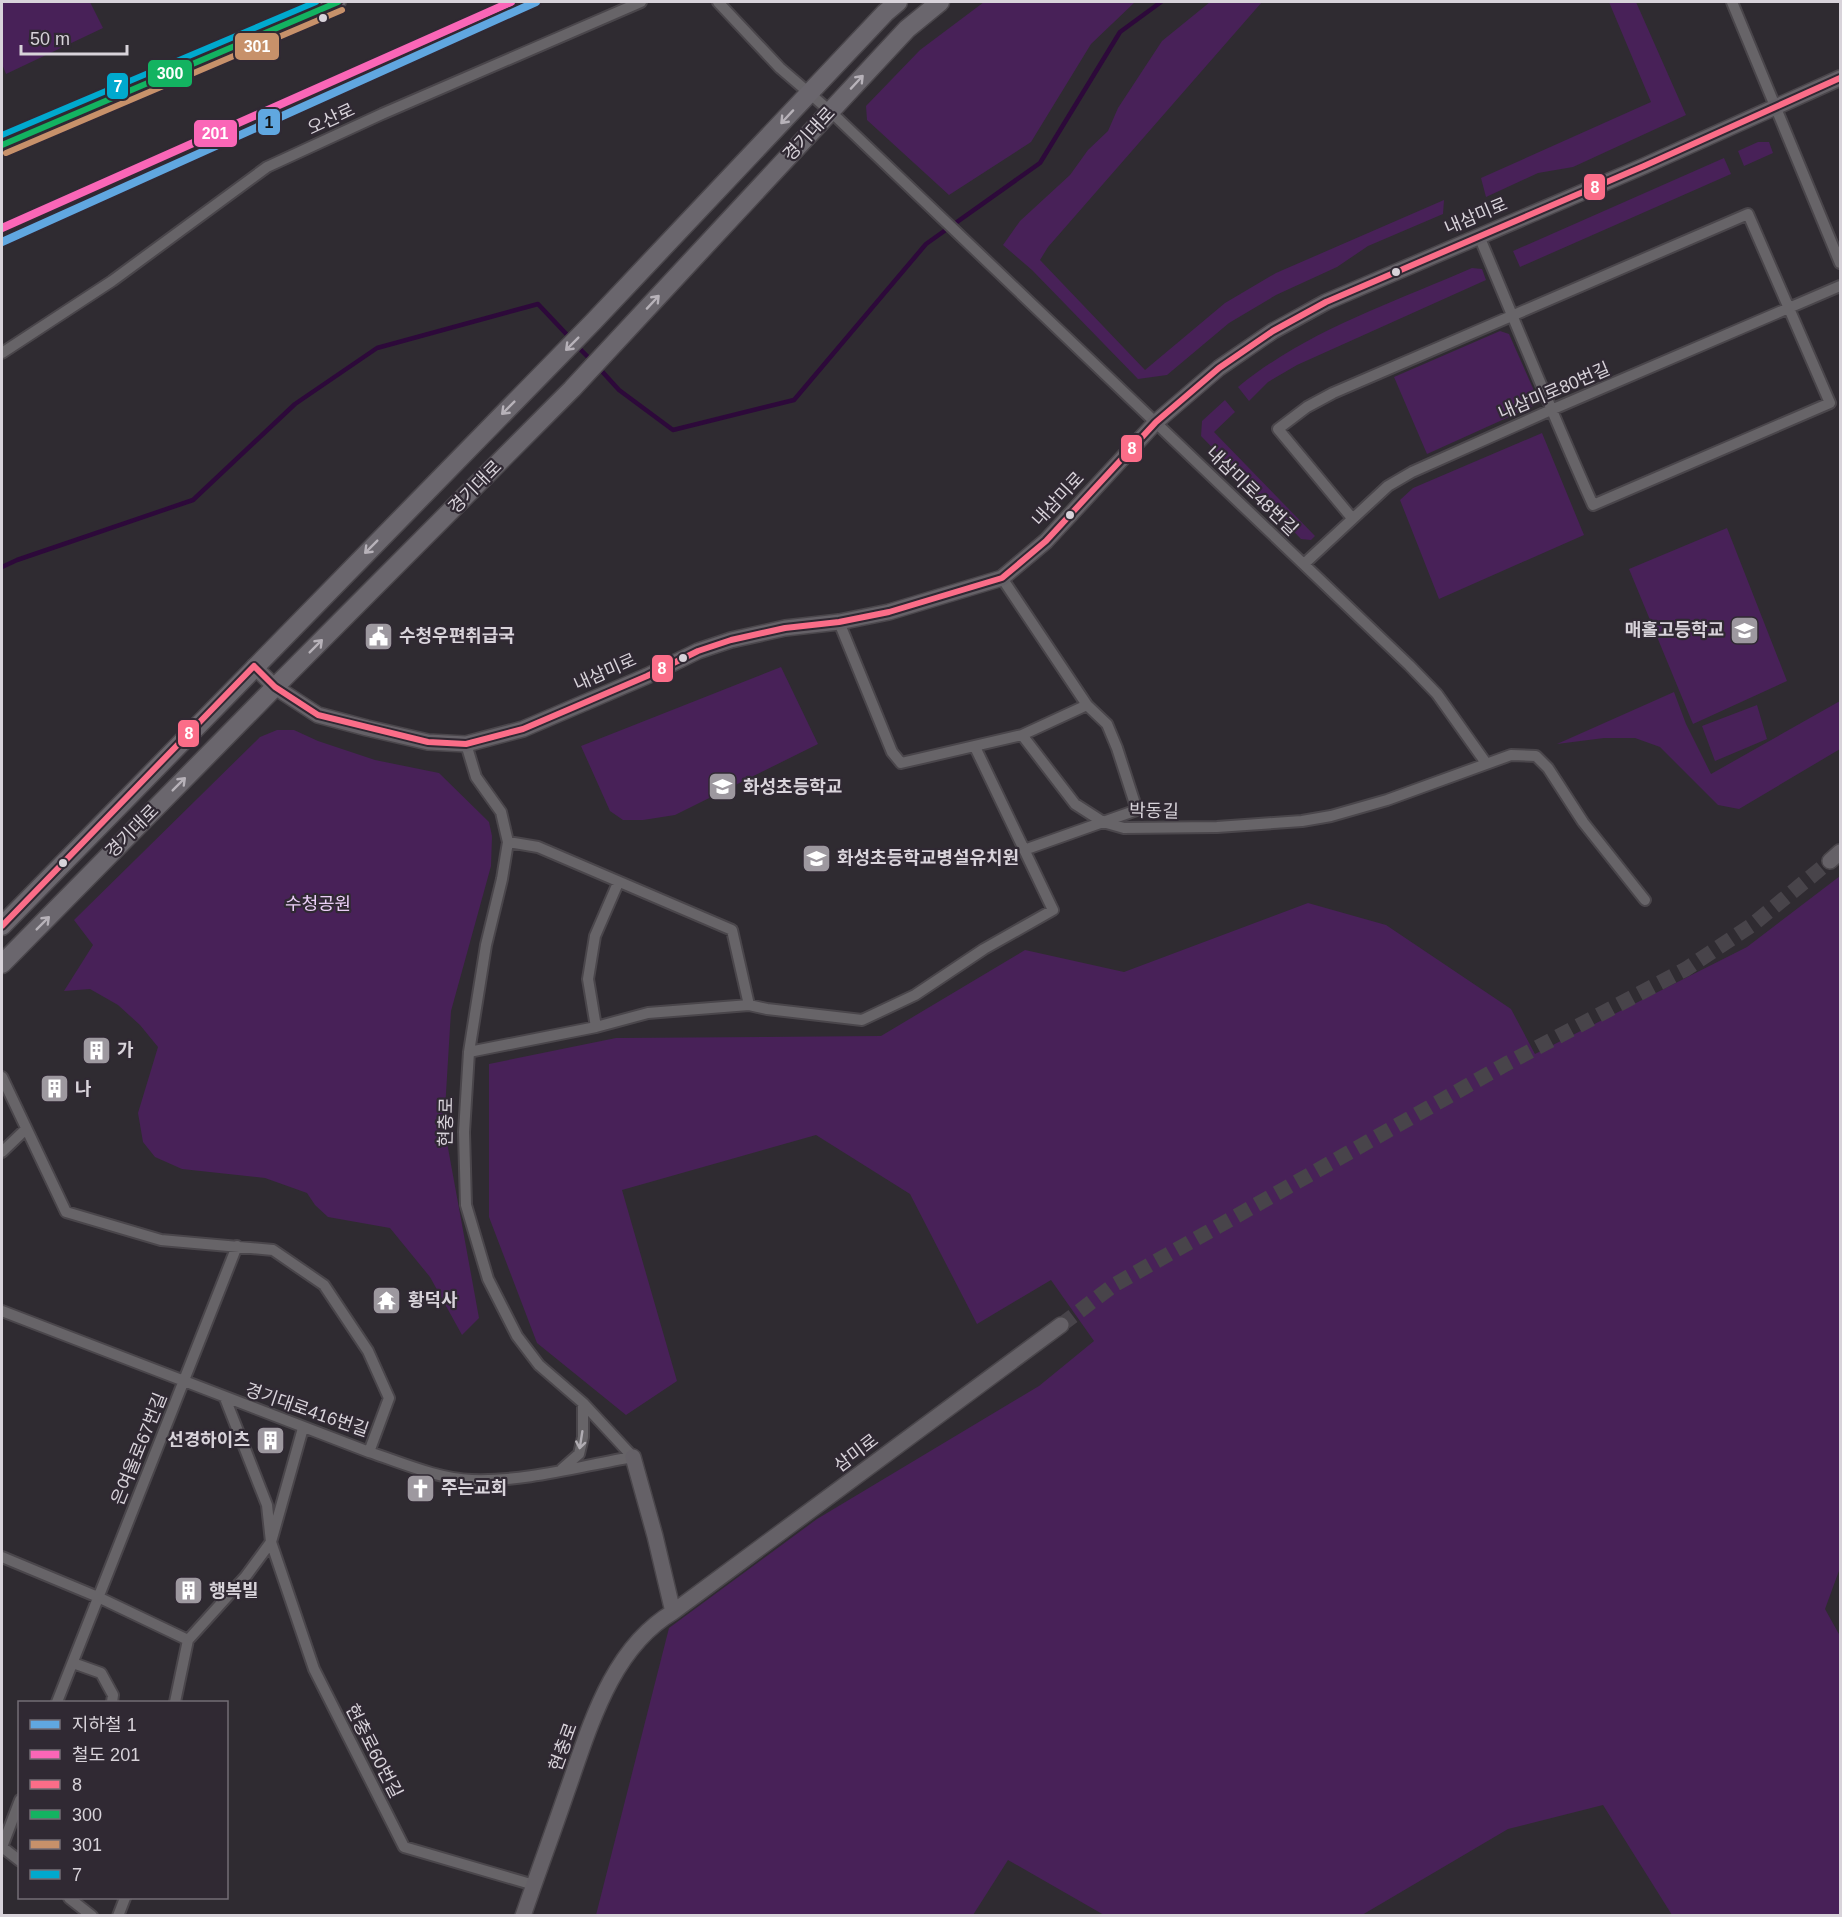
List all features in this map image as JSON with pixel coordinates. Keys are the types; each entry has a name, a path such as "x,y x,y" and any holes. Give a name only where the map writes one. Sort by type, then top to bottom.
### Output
{"main road":[{"name":"경기대로","path":"4,920 594,321 885,13 898,2"},
{"name":"경기대로","path":"2,964 572,389 907,29 940,2"}],"street":[{"path":"3,141 338,2"},
{"name":"오산로","path":"2,353 112,281 267,166 641,2"},
{"path":"718,2 780,68 810,93"},
{"path":"1732,2 1777,106 1840,263"},
{"name":"내삼미로","path":"254,666 275,687 318,715 428,742 466,744 523,729 647,676 698,651 731,640 785,628 839,622 890,612 1002,578 1046,541 1156,422 1219,368 1273,331 1326,302 1644,166 1840,78"},
{"name":"내삼미로48번길","path":"810,93 1156,422 1437,694 1486,762"},
{"path":"1352,518 1278,429 1307,407 1333,393 1512,315 1748,214 1830,403 1593,505 1551,410 1512,315 1479,236"},
{"name":"내삼미로80번길","path":"1304,564 1388,486 1412,472 1840,286"},
{"path":"1002,578 1087,705 1107,724 1137,810 1024,850"},
{"path":"839,622 892,752 901,764 1022,735 1087,705"},
{"name":"박동길","path":"1022,735 1075,804 1103,822 1124,828 1217,827 1302,821 1331,816 1387,800 1486,762 1511,755 1536,756 1548,768 1582,822 1645,900"},
{"name":"현충로","path":"466,744 476,777 501,812 508,842 502,879 486,945 469,1052 464,1132 466,1205 488,1279 517,1336 539,1365 582,1403 633,1457"},
{"path":"469,1052 596,1027 648,1013 749,1005 862,1020 915,995 984,949 1053,910 975,747"},
{"path":"508,842 537,848 732,930 749,1005"},
{"path":"596,1027 588,979 595,936 618,883"},
{"name":"경기대로416번길","path":"2,1077 66,1212 161,1240 273,1250 324,1285 368,1351 389,1398 369,1452 2,1311"},
{"path":"2,1152 26,1129"},
{"name":"은여울로67번길","path":"57,1701 237,1246"},
{"name":"삼미로","path":"673,1612 1061,1325"},
{"name":"현충로60번길","path":"225,1398 267,1505 271,1542 314,1669 404,1847 534,1886"},
{"path":"562,1470 579,1454 583,1437 582,1403"},
{"path":"176,1701 188,1640 246,1576 271,1542 303,1428"},
{"path":"369,1452 428,1471 470,1480 517,1478 633,1457 673,1612"},
{"path":"2,1557 98,1597 188,1640"},
{"name":"현충로","path":"523,1916 606,1689 634,1647 657,1622 673,1612"},
{"path":"73,1663 101,1673 113,1695 112,1701"},
{"path":"18,1805 2,1847 18,1859"},
{"path":"70,1899 93,1916"},
{"path":"118,1916 125,1899"}],"green space":[{"path":"2,2 90,2 103,28 6,74 2,64"},
{"path":"984,2 1135,2 1091,44 1031,142 949,195 867,120 866,106 920,50"},
{"path":"1210,2 1262,2 1048,247 1040,260 1145,370 1225,303 1276,273 1444,200 1443,214 1368,246 1337,267 1276,295 1229,323 1167,375 1138,379 1032,270 1003,245 1020,221 1070,175 1088,150 1108,131 1118,108 1162,41"},
{"path":"1609,2 1636,2 1686,115 1573,167 1538,173 1486,197 1481,178 1651,102"},
{"path":"1758,142 1769,142 1773,153 1744,166 1738,151"},
{"path":"1724,158 1731,174 1520,267 1513,251"},
{"path":"1472,268 1482,269 1486,280 1297,365 1268,382 1249,401 1238,387 1264,367 1321,334"},
{"path":"1500,331 1509,334 1536,395 1533,406 1427,454 1394,377"},
{"path":"1225,400 1235,412 1214,432 1315,536 1311,540 1301,539 1201,436 1202,421"},
{"path":"1542,433 1584,535 1439,599 1400,500 1413,488"},
{"path":"1727,528 1787,681 1693,724 1629,569"},
{"path":"781,667 818,744 675,815 643,820 623,820 610,811 581,746"},
{"path":"1674,692 1686,724 1711,774 1840,701 1840,749 1739,809 1718,805 1660,747 1635,738 1604,738 1557,744"},
{"path":"1757,705 1767,739 1715,761 1702,726"},
{"name":"수청공원","path":"277,730 294,730 318,741 375,760 439,773 489,822 492,836 491,866 451,1011 444,1126 479,1318 462,1335 430,1277 390,1228 328,1217 315,1205 307,1193 265,1178 182,1169 155,1157 143,1142 138,1113 158,1047 140,1025 118,1005 90,989 64,991 93,945 74,920 260,737"},
{"path":"1840,876 1840,1568 1825,1609 1840,1636 1840,1915 1672,1915 1603,1805 1508,1829 1362,1915 1104,1915 1008,1860 973,1915 596,1915 669,1628 817,1519 1039,1386 1094,1341 1051,1280 977,1324 910,1194 816,1135 622,1190 677,1381 626,1415 537,1343 489,1217 489,1064 616,1038 881,1036 1025,950 1124,972 1308,903 1386,925 1511,1009 1535,1054 1747,947"}],"waterway":[{"path":"598,367 619,390 673,430 794,400 926,244 1040,163 1120,32 1161,2"},
{"path":"2,567 193,500 295,404 377,348 538,304 571,339"},
{"path":"577,346 592,361"}],"tunnel":[{"path":"1061,1325 1114,1285 1506,1064 1686,969 1752,925 1830,861"}],"metro line":[{"name":"1","path":"2,242 536,2"}],"rail line":[{"name":"201","path":"2,228 511,2"}],"transit line":[{"name":"7","path":"2,135 316,2"},
{"name":"300","path":"2,145 338,2"},
{"name":"301","path":"6,153 342,10"},
{"name":"8","path":"2,926 254,666 275,687 318,715 428,742 466,744 523,729 647,676 698,651 731,640 785,628 839,622 889,612 1002,578 1046,541 1156,422 1219,368 1273,331 1326,302 1644,166 1840,78"}],"place":[{"name":"매홀고등학교","path":"1745,630"},
{"name":"수청우편취급국","path":"378,636"},
{"name":"화성초등학교","path":"722,787"},
{"name":"화성초등학교병설유치원","path":"816,858"},
{"name":"가","path":"96,1050"},
{"name":"나","path":"54,1089"},
{"name":"황덕사","path":"387,1300"},
{"name":"선경하이츠","path":"271,1440"},
{"name":"주는교회","path":"420,1488"},
{"name":"행복빌","path":"188,1591"}]}
